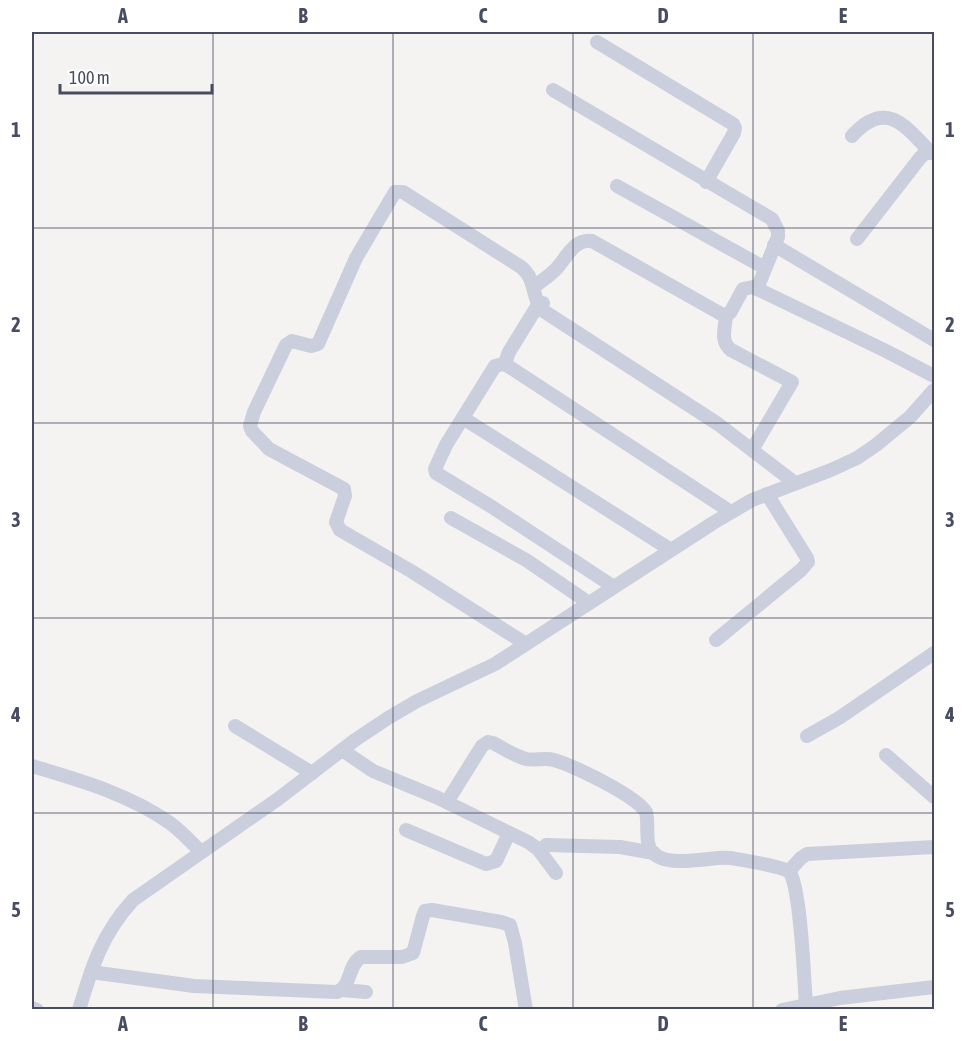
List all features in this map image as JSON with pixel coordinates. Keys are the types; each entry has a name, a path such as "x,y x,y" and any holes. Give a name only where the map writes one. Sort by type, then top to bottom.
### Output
{"street":[{"path":"597,42 733,124 734,134 706,182"},
{"path":"553,90 772,219 778,231 757,289"},
{"path":"852,136 862,125 871,120 881,117 892,119 904,124 932,153 920,158 857,239"},
{"path":"617,186 765,268"},
{"path":"526,644 411,571 340,530 336,522 345,496 344,489 269,449 257,438 250,426 254,412 286,345 292,340 311,346 318,344 356,258 393,194 397,191 521,267 531,277 542,310 718,424 795,483"},
{"path":"534,287 555,270 577,244 586,240 592,241 675,290 726,316"},
{"path":"774,245 934,339"},
{"path":"752,450 792,382 725,346 726,316 743,289 747,287 757,289 934,376"},
{"path":"541,304 503,364 492,369 446,445 435,469 436,473 614,587"},
{"path":"503,364 731,512"},
{"path":"79,1010 90,972 106,935 117,917 133,900 278,799 388,718 417,701 495,664 731,512 767,494 857,458 910,417 934,390"},
{"path":"463,418 671,550"},
{"path":"716,640 808,562 767,494"},
{"path":"451,519 526,560 589,603"},
{"path":"807,736 874,695 934,653"},
{"path":"235,726 312,773"},
{"path":"447,802 482,746 488,742 493,743 525,759 559,762 603,782 636,803 646,812 648,844 654,853"},
{"path":"342,750 372,771 447,802 509,832 538,849 556,873"},
{"path":"886,755 934,797"},
{"path":"32,766 94,785 132,801 172,824 201,852"},
{"path":"406,830 486,864 496,861 509,832"},
{"path":"546,845 620,847 654,853 665,859 699,862 729,858 789,871 793,876 797,895 806,1005"},
{"path":"789,871 807,854 934,847"},
{"path":"342,990 346,986 352,967 361,957 402,957 413,953 425,911 432,910 510,925 526,1010"},
{"path":"90,972 194,986 366,992"},
{"path":"782,1010 840,998 934,987"},
{"path":"32,1008 37,1010"}]}
